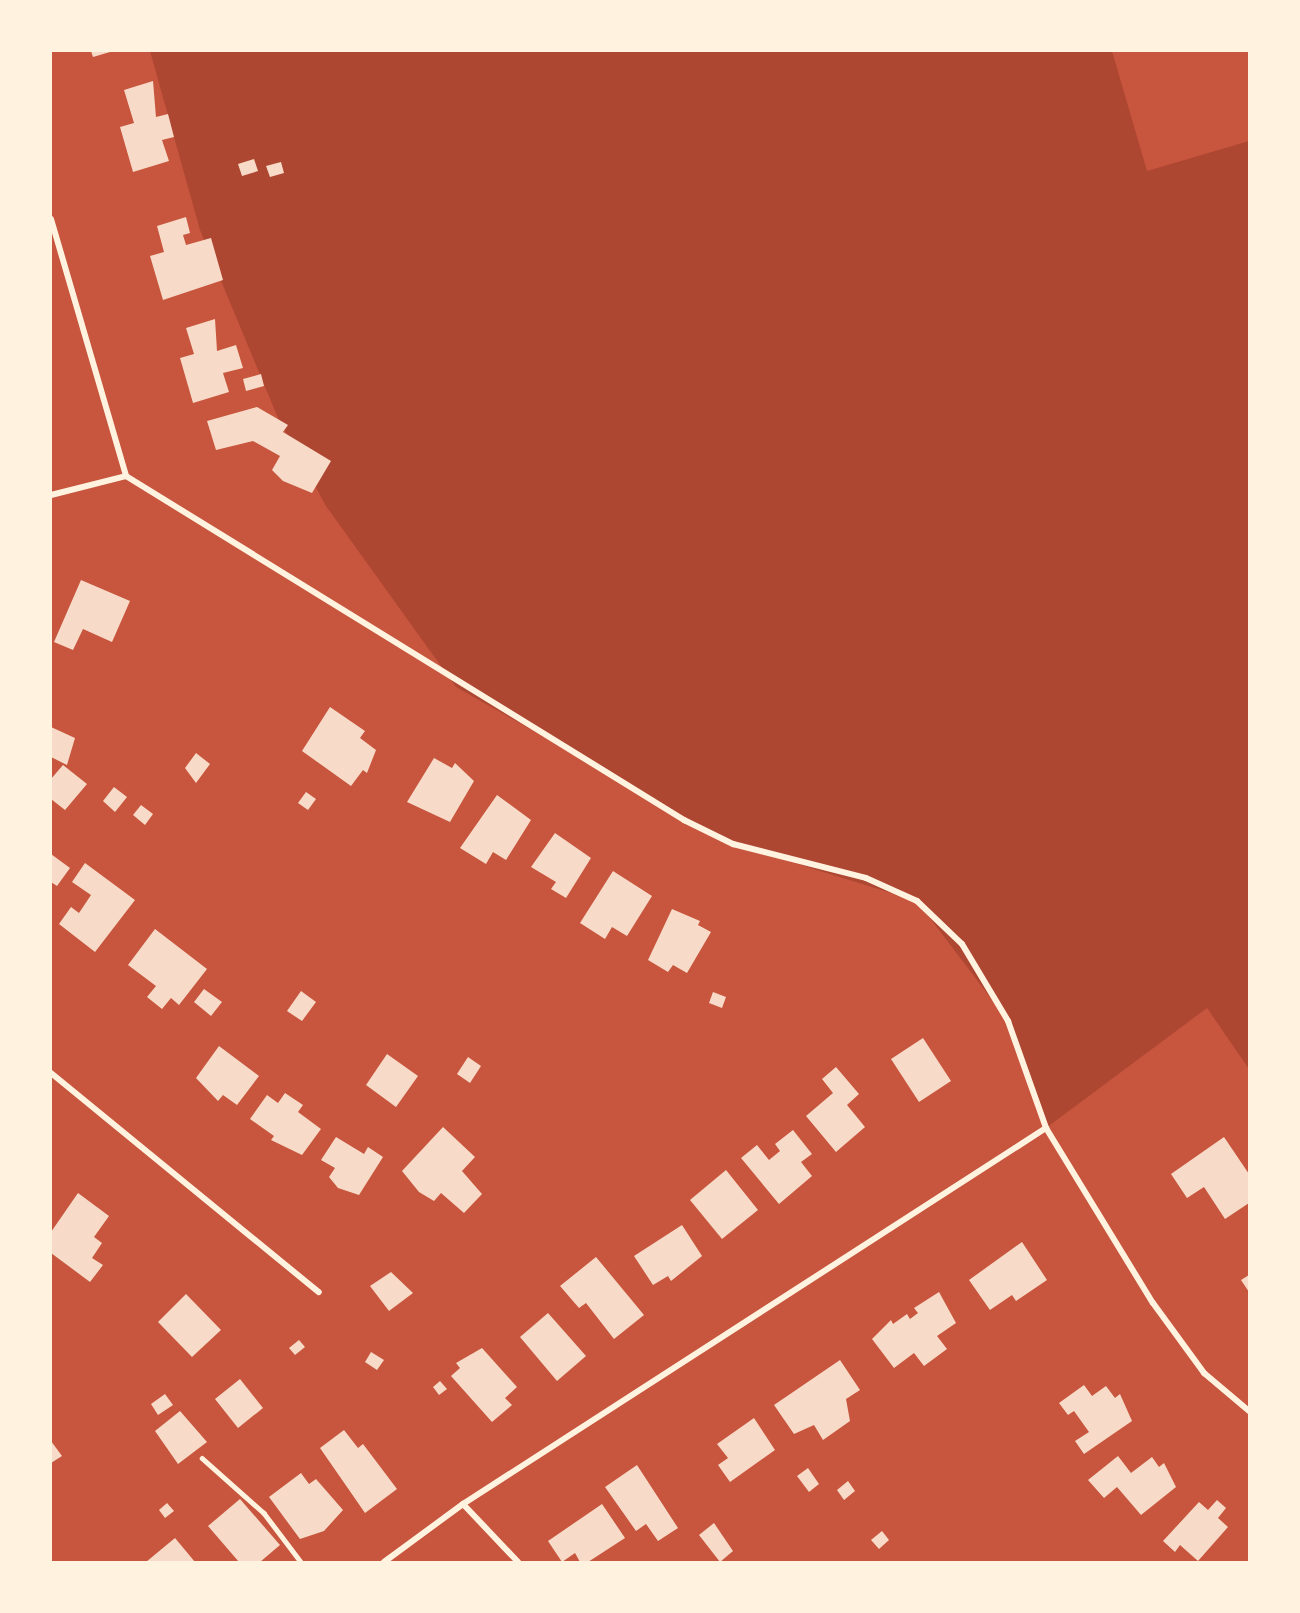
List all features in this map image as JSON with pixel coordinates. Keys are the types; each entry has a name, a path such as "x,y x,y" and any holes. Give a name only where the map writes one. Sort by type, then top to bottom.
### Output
{"street":[{"path":"51,219 126,476 684,820 734,844 866,878 917,901 962,945 1008,1021 1046,1128 1153,1303 1204,1373 1249,1412"},
{"path":"51,495 126,476"},
{"path":"51,1074 319,1293"},
{"path":"384,1562 463,1504 1046,1128"},
{"path":"463,1504 518,1562"}],"lane":[{"path":"202,1458 249,1497 301,1562"}],"shaded area":[{"path":"150,51 1112,51 1147,171 1249,141 1249,1069 1207,1008 1046,1128 1008,1021 917,901 733,844 456,687 326,506 278,418 200,230"}],"building":[{"path":"91,51 110,51 110,52 93,57"},
{"path":"153,81 156,117 168,114 174,137 162,140 169,161 133,172 120,127 134,123 124,90"},
{"path":"254,159 258,171 242,176 238,164"},
{"path":"281,162 284,173 270,177 266,166"},
{"path":"186,217 190,233 183,235 186,245 211,238 223,280 163,300 150,256 164,252 157,226"},
{"path":"215,319 217,351 236,345 243,368 223,373 229,392 193,403 180,358 194,354 186,328"},
{"path":"261,374 264,386 246,391 243,379"},
{"path":"257,407 288,425 283,432 331,461 312,493 283,481 272,470 280,456 253,441 216,450 207,421"},
{"path":"81,580 130,601 112,642 83,629 73,650 54,642"},
{"path":"330,707 365,731 360,738 376,750 367,773 363,770 351,786 302,751"},
{"path":"51,727 75,738 67,765 51,757"},
{"path":"196,753 210,764 196,783 185,768"},
{"path":"434,758 452,768 455,763 474,781 450,822 407,802"},
{"path":"63,765 87,784 65,810 51,799 51,779"},
{"path":"114,787 127,797 115,812 103,801"},
{"path":"306,792 316,799 308,810 298,803"},
{"path":"497,795 531,820 506,860 493,852 486,864 460,848"},
{"path":"141,805 153,814 145,825 133,815"},
{"path":"555,833 591,858 566,898 551,889 556,882 531,867"},
{"path":"51,854 70,868 57,886 51,882"},
{"path":"85,863 135,900 95,952 59,924 71,907 79,913 91,895 72,882"},
{"path":"613,871 652,896 627,936 612,927 605,939 580,923"},
{"path":"672,909 700,921 698,925 711,932 687,973 673,965 668,972 648,960"},
{"path":"155,929 207,969 179,1005 171,998 162,1009 147,997 156,986 128,965"},
{"path":"204,989 222,1002 211,1016 194,1002"},
{"path":"301,991 316,1002 302,1021 287,1011"},
{"path":"713,992 726,997 722,1008 709,1003"},
{"path":"923,1038 951,1081 919,1102 891,1059"},
{"path":"219,1046 259,1076 237,1105 223,1095 218,1101 196,1078"},
{"path":"387,1054 418,1076 396,1107 366,1085"},
{"path":"468,1057 481,1066 470,1083 457,1074"},
{"path":"836,1067 859,1094 847,1105 865,1127 836,1152 806,1116 833,1093 822,1079"},
{"path":"285,1093 303,1105 298,1112 321,1129 302,1155 271,1140 274,1136 250,1119 267,1095 278,1103"},
{"path":"443,1127 475,1157 462,1171 482,1194 464,1213 441,1193 434,1201 419,1192 402,1171"},
{"path":"793,1130 812,1154 801,1162 812,1176 779,1204 741,1158 757,1145 769,1160 780,1151 775,1144"},
{"path":"336,1137 364,1154 368,1147 383,1157 359,1195 338,1188 329,1177 335,1168 321,1160"},
{"path":"1224,1137 1249,1174 1249,1203 1225,1219 1204,1187 1187,1198 1171,1174"},
{"path":"726,1170 758,1210 722,1239 690,1200"},
{"path":"78,1193 109,1216 94,1237 102,1243 92,1258 103,1265 90,1282 51,1253 51,1232"},
{"path":"682,1225 702,1256 671,1281 668,1276 653,1285 634,1256"},
{"path":"1022,1242 1047,1280 1016,1301 1012,1295 990,1310 969,1280"},
{"path":"596,1257 644,1315 614,1339 586,1303 579,1308 560,1286"},
{"path":"391,1272 413,1293 389,1311 370,1286"},
{"path":"1249,1275 1249,1292 1241,1280"},
{"path":"939,1292 956,1323 937,1336 947,1349 924,1366 914,1353 894,1368 872,1339 891,1320 893,1324 907,1314 910,1319 918,1313 914,1308"},
{"path":"186,1294 221,1330 192,1357 158,1322"},
{"path":"548,1313 586,1356 557,1381 520,1337"},
{"path":"299,1340 305,1347 295,1355 289,1348"},
{"path":"482,1348 517,1387 505,1398 512,1405 492,1422 451,1376 460,1368 456,1363"},
{"path":"371,1352 384,1360 377,1370 365,1362"},
{"path":"840,1360 860,1390 846,1399 850,1421 823,1440 814,1425 794,1434 774,1405"},
{"path":"240,1379 263,1408 238,1428 215,1399"},
{"path":"440,1381 447,1389 439,1395 433,1387"},
{"path":"1084,1385 1092,1396 1106,1386 1115,1398 1120,1394 1132,1421 1084,1454 1075,1441 1089,1432 1074,1411 1068,1415 1059,1403"},
{"path":"165,1394 173,1405 158,1415 151,1404"},
{"path":"180,1411 207,1442 178,1464 155,1431"},
{"path":"754,1418 775,1450 730,1482 718,1465 728,1458 717,1444"},
{"path":"344,1430 358,1448 363,1444 397,1489 365,1513 320,1448"},
{"path":"51,1441 62,1456 51,1463"},
{"path":"1118,1456 1131,1473 1152,1457 1159,1467 1164,1463 1176,1487 1141,1515 1117,1487 1104,1498 1088,1480"},
{"path":"637,1465 678,1528 658,1541 646,1524 636,1531 605,1487"},
{"path":"808,1468 819,1484 809,1492 797,1476"},
{"path":"301,1473 309,1484 316,1479 343,1510 324,1531 300,1539 269,1497"},
{"path":"848,1481 855,1491 844,1500 837,1490"},
{"path":"240,1499 280,1545 260,1562 239,1562 208,1526"},
{"path":"1217,1500 1226,1508 1218,1518 1228,1527 1198,1561 1180,1545 1175,1552 1163,1541 1199,1502 1208,1510"},
{"path":"167,1503 174,1511 165,1518 159,1510"},
{"path":"602,1504 625,1538 588,1562 580,1562 575,1553 562,1562 548,1541"},
{"path":"714,1523 733,1551 720,1562 699,1535"},
{"path":"882,1531 889,1540 879,1549 871,1540"},
{"path":"175,1538 195,1562 146,1562"}]}
